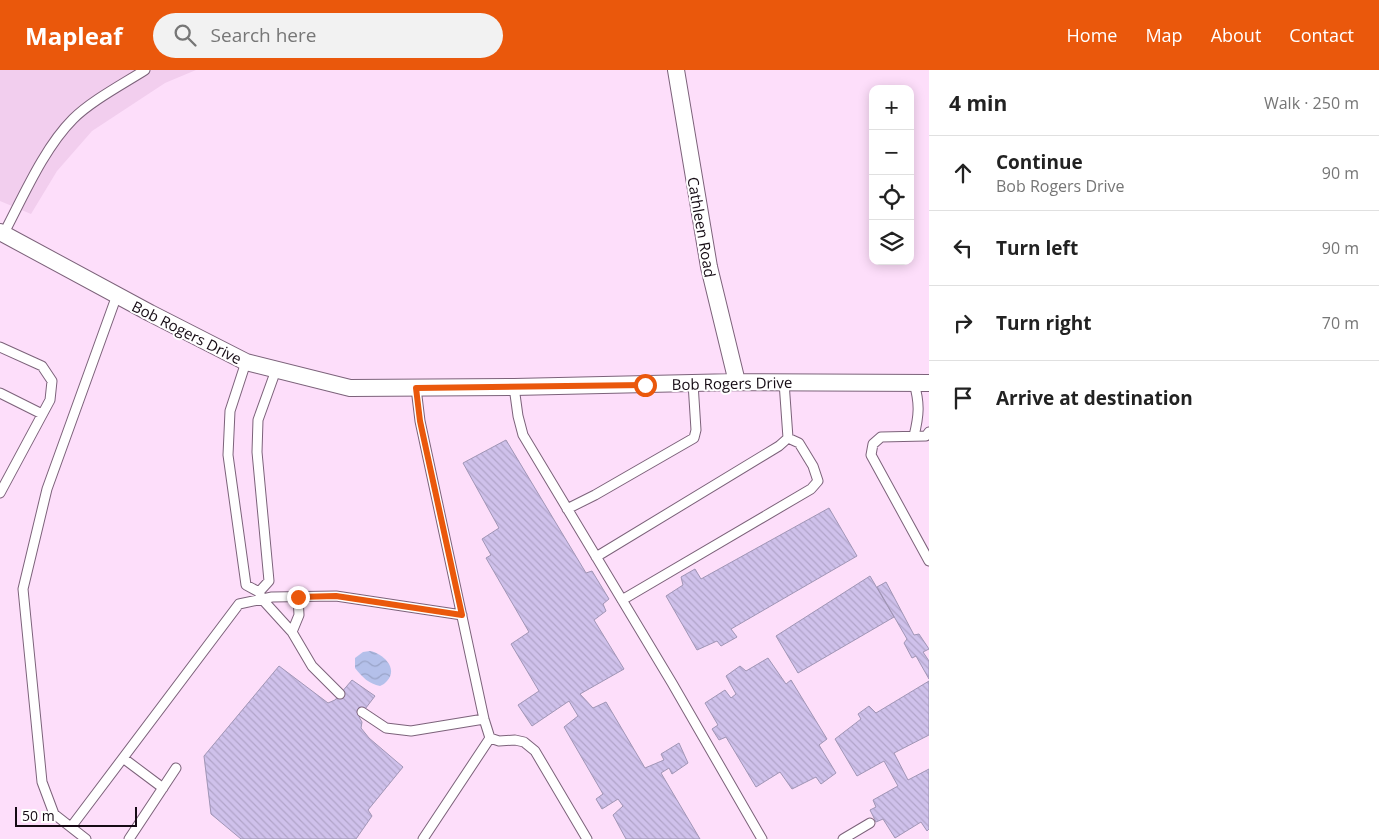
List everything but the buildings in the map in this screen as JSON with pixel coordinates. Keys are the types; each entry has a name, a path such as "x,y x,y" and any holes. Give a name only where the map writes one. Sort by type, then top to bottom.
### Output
{"street":[{"name":"Cathleen Road","path":"676,70 708,268 737,382"},
{"name":"Bob Rogers Drive","path":"2,233 246,362 350,388 514,387 737,382 921,383"}],"lane":[{"path":"2,233 61,132 74,118 145,70"},
{"path":"86,839 54,814 42,782 23,589 47,489 117,295"},
{"path":"0,348 42,366 52,381 50,400 0,493"},
{"path":"246,362 230,412 228,455 246,585 261,595 292,632 312,666 340,694"},
{"path":"261,595 269,581 267,544 257,458 258,420 276,370"},
{"path":"784,382 788,438"},
{"path":"567,509 596,495 694,438 696,430 693,383"},
{"path":"914,436 918,416 917,395 921,383"},
{"path":"514,387 518,416 523,434 672,683 762,839"},
{"path":"416,388 420,421 484,719 490,738"},
{"path":"0,393 42,414"},
{"path":"928,437 881,437 873,444 871,455 929,561"},
{"path":"596,557 779,446 788,438"},
{"path":"622,600 811,489 818,481 813,466 799,443 788,438"},
{"path":"70,827 239,604 261,595 272,597 336,596 462,615"},
{"path":"292,632 299,614 298,597"},
{"path":"362,712 386,728 411,731 484,719"},
{"path":"424,839 490,738"},
{"path":"490,738 499,741 515,740 524,742 535,751 587,839"},
{"path":"123,758 163,788"},
{"path":"130,839 176,768"},
{"path":"843,839 870,823"}],"shaded area":[{"path":"0,70 196,70 165,83 92,131 57,171 31,214 0,201"}],"water":[{"path":"370,651 384,658 390,666 390,676 380,686 366,680 355,668 355,658 363,652"}],"route":[{"path":"298,597 336,596 462,615 420,421 416,388 645,385"}]}
